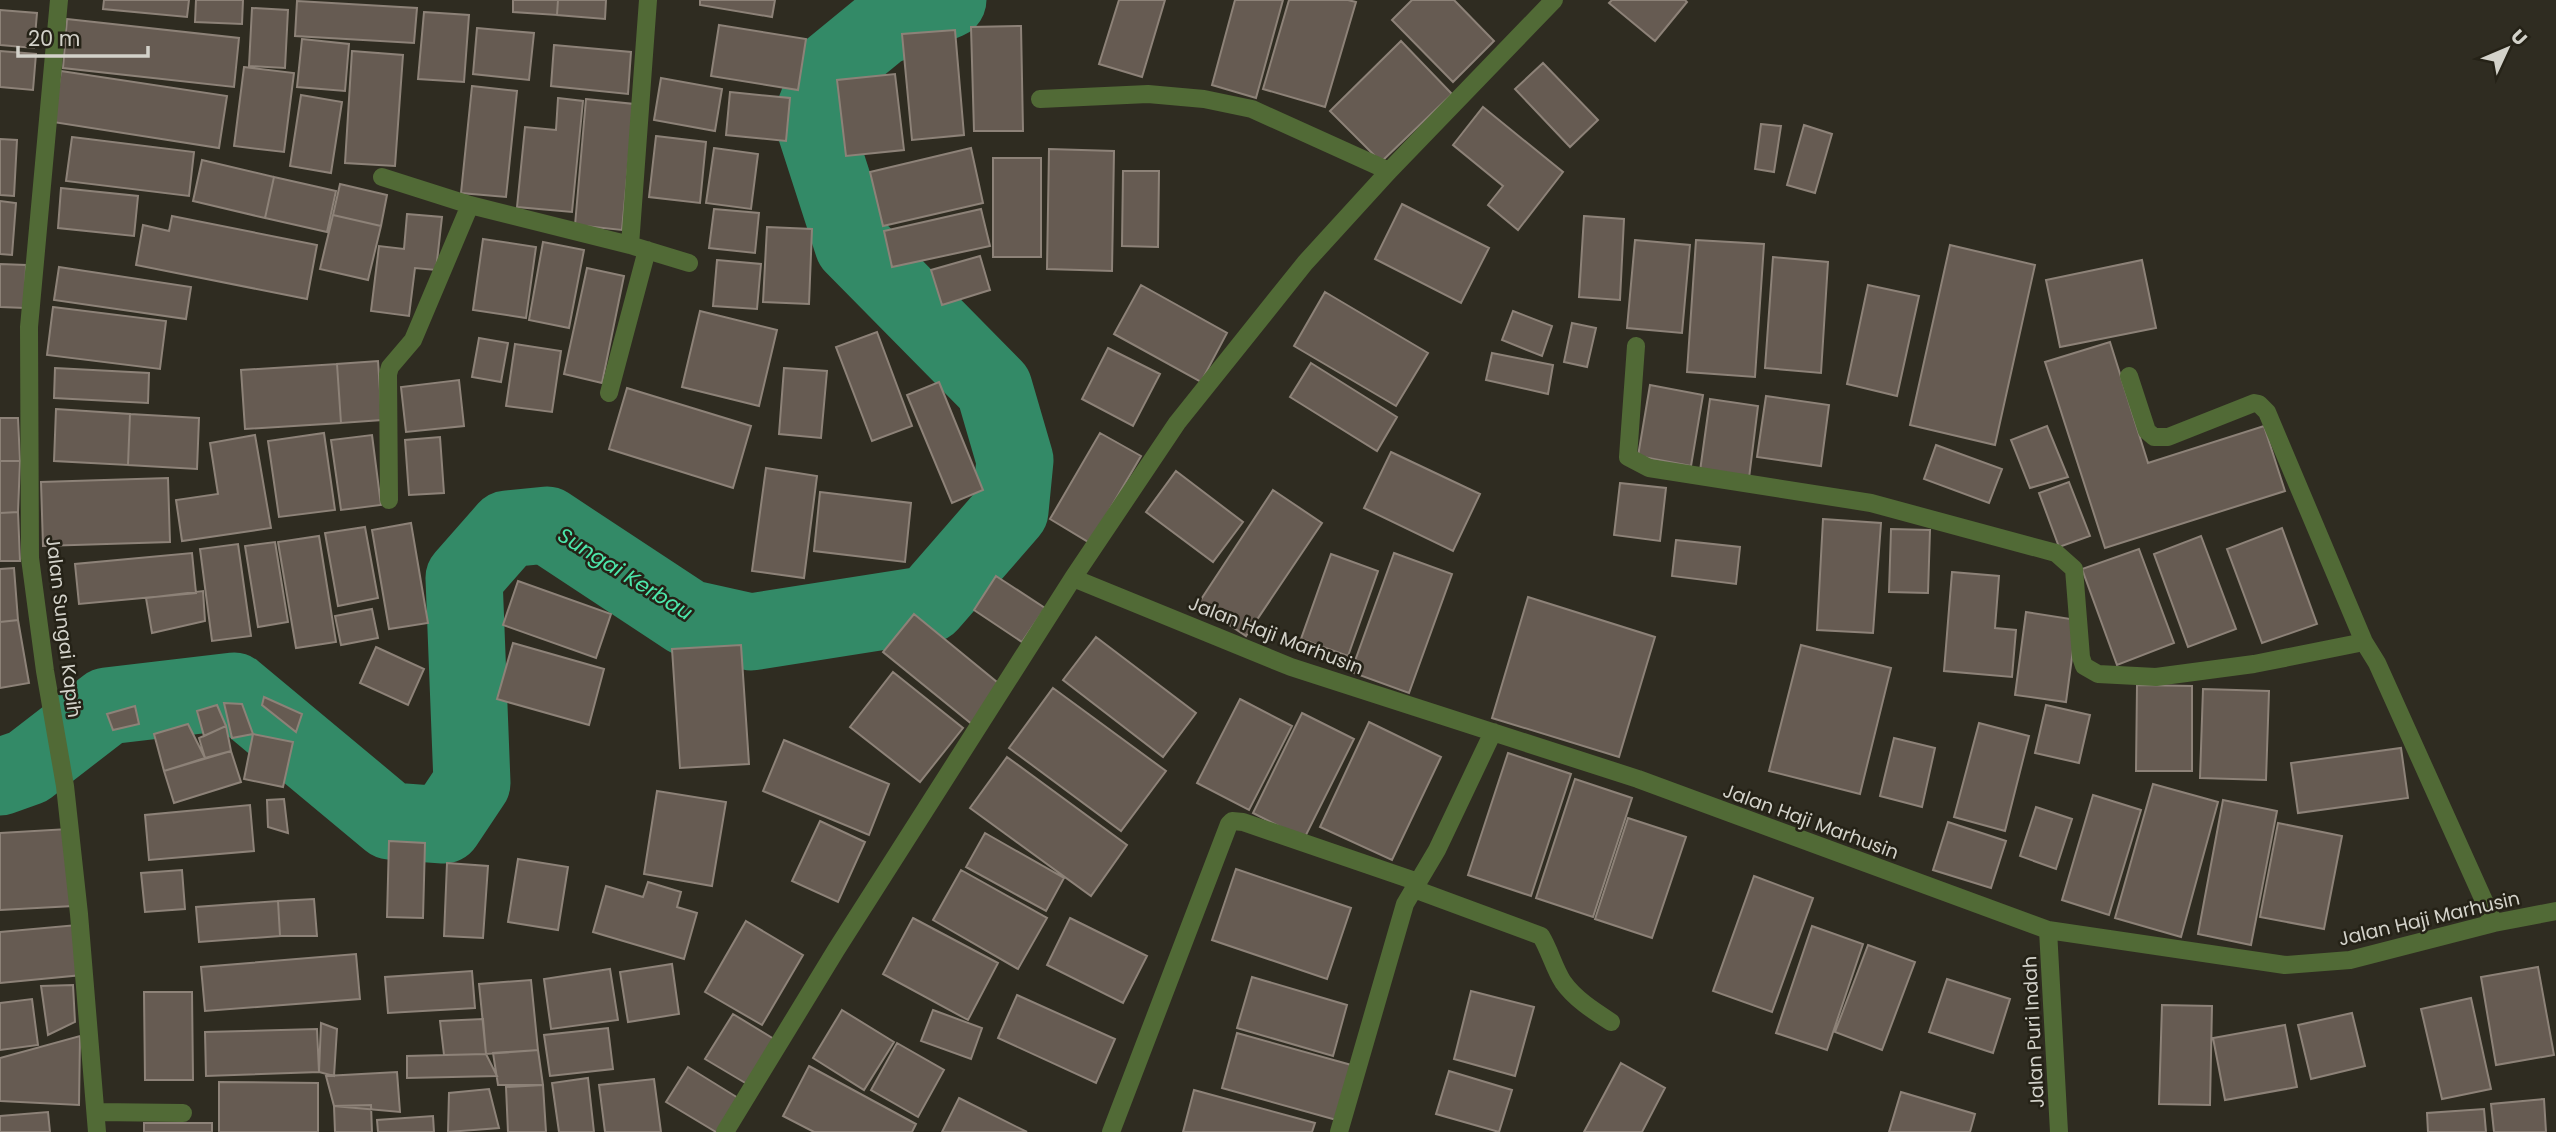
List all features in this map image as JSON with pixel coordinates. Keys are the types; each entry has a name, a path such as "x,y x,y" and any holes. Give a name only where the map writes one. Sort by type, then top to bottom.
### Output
{"street":[{"name":"Jalan Sungai Kapih","path":"59,0 29,327 30,558 65,786 79,914 97,1132"},
{"path":"609,393 638,247 648,0"},
{"path":"725,1132 836,950 1073,578 1177,423 1305,263 1389,171 1554,0"},
{"path":"1040,99 1148,94 1204,99 1252,109 1389,171"},
{"path":"382,177 470,205 638,247 689,263"},
{"path":"388,500 388,374 390,367 413,340 470,205"},
{"path":"1636,346 1628,457 1631,461 1649,468 1871,503 2056,553 2074,569 2081,657 2084,666 2098,674 2156,677 2254,664 2364,642"},
{"path":"2129,376 2147,431 2154,437 2168,437 2254,403 2264,407 2364,642 2494,923"},
{"name":"Jalan Haji Marhusin","path":"1073,578 1291,667 1638,779 2048,930 2285,965 2350,960 2494,923 2556,911"},
{"path":"1339,1132 1405,904 1437,850 1493,732"},
{"path":"1111,1132 1232,821 1243,821 1416,885 1541,936 1569,990 1611,1022"},
{"name":"Jalan Puri Indah","path":"2048,930 2059,1132"},
{"path":"96,1112 183,1113"}],"building":[{"path":"104,0 189,0 187,17 103,9"},
{"path":"196,0 243,0 242,24 195,22"},
{"path":"513,0 558,0 557,15 513,12"},
{"path":"558,0 606,0 605,19 557,15"},
{"path":"700,0 775,0 772,17 700,5"},
{"path":"1119,0 1165,0 1142,77 1099,64"},
{"path":"1235,0 1283,0 1256,98 1212,85"},
{"path":"1289,0 1356,2 1325,107 1263,89"},
{"path":"1412,0 1454,0 1494,41 1453,82 1392,20"},
{"path":"1612,0 1687,2 1655,41 1609,3"},
{"path":"297,1 417,8 414,43 295,36"},
{"path":"252,8 288,10 285,68 249,66"},
{"path":"0,10 37,13 34,48 0,45"},
{"path":"424,12 469,15 464,82 418,79"},
{"path":"67,19 239,38 234,87 63,68"},
{"path":"719,25 806,39 798,90 711,76"},
{"path":"1021,26 1023,131 974,131 971,27"},
{"path":"477,28 534,33 529,80 473,74"},
{"path":"955,30 964,135 912,140 902,34"},
{"path":"302,39 349,44 345,91 297,87"},
{"path":"1401,41 1452,94 1381,162 1330,111"},
{"path":"554,45 631,52 628,94 551,86"},
{"path":"0,51 36,54 33,90 0,87"},
{"path":"352,51 403,55 395,166 345,163"},
{"path":"1543,63 1598,120 1570,147 1515,89"},
{"path":"244,67 294,73 284,152 234,146"},
{"path":"61,71 227,96 219,148 53,122"},
{"path":"895,74 904,150 846,156 837,80"},
{"path":"661,78 722,89 715,131 654,120"},
{"path":"472,86 517,91 506,197 461,193"},
{"path":"730,92 790,98 786,141 726,135"},
{"path":"301,95 342,102 331,173 290,166"},
{"path":"558,98 583,101 572,212 517,207 525,127 556,130"},
{"path":"586,99 634,104 622,230 575,225"},
{"path":"1483,107 1563,172 1518,230 1488,205 1503,186 1453,145"},
{"path":"1761,124 1781,126 1774,172 1755,169"},
{"path":"1804,125 1832,134 1815,193 1787,185"},
{"path":"656,136 706,142 700,203 649,197"},
{"path":"72,137 194,152 189,196 66,181"},
{"path":"0,139 17,140 14,196 0,195"},
{"path":"714,148 758,154 751,209 706,203"},
{"path":"971,148 983,203 883,226 870,172"},
{"path":"1049,149 1114,151 1112,271 1047,269"},
{"path":"993,158 1041,158 1041,257 993,257"},
{"path":"202,160 274,177 265,218 193,201"},
{"path":"1123,171 1159,171 1158,247 1122,246"},
{"path":"274,177 336,191 327,232 265,218"},
{"path":"340,184 387,195 381,226 333,215"},
{"path":"61,188 138,196 134,236 58,228"},
{"path":"0,201 16,203 12,255 0,254"},
{"path":"1402,204 1489,248 1461,303 1375,259"},
{"path":"714,209 759,213 755,253 709,248"},
{"path":"981,209 990,246 892,267 884,231"},
{"path":"407,214 442,217 436,270 415,268 409,316 371,311 379,246 404,249"},
{"path":"333,215 381,226 368,280 320,269"},
{"path":"172,216 317,245 307,299 136,265 143,225 169,231"},
{"path":"1584,216 1624,219 1620,300 1579,297"},
{"path":"767,227 812,229 809,304 763,302"},
{"path":"483,239 536,247 526,318 473,310"},
{"path":"1635,240 1690,245 1682,333 1627,328"},
{"path":"1696,240 1764,244 1755,377 1687,372"},
{"path":"543,242 584,250 569,328 529,320"},
{"path":"1950,245 2035,265 1995,445 1910,425"},
{"path":"980,256 990,290 942,305 931,270"},
{"path":"1773,257 1828,262 1821,373 1765,368"},
{"path":"717,260 761,264 757,309 713,306"},
{"path":"2142,260 2156,328 2060,347 2046,280"},
{"path":"0,264 26,265 25,308 0,307"},
{"path":"59,267 191,287 186,319 54,300"},
{"path":"587,268 624,276 602,383 564,374"},
{"path":"1141,285 1227,333 1201,382 1114,334"},
{"path":"1868,285 1919,296 1897,396 1847,384"},
{"path":"1325,292 1428,353 1396,406 1294,346"},
{"path":"53,307 166,321 160,369 47,355"},
{"path":"700,311 777,330 759,406 682,387"},
{"path":"1513,311 1552,326 1542,356 1502,340"},
{"path":"1572,323 1596,328 1587,367 1564,362"},
{"path":"877,332 912,426 872,441 836,347"},
{"path":"479,338 508,343 501,382 472,377"},
{"path":"2110,342 2148,463 2264,426 2285,491 2105,548 2045,362"},
{"path":"515,344 561,351 552,412 506,406"},
{"path":"1108,348 1160,374 1133,426 1082,399"},
{"path":"1492,353 1553,365 1548,394 1486,380"},
{"path":"378,361 382,420 341,423 337,364"},
{"path":"1311,363 1397,417 1377,451 1290,397"},
{"path":"337,364 341,423 245,429 241,370"},
{"path":"55,368 149,373 148,403 54,398"},
{"path":"784,368 827,371 821,438 779,434"},
{"path":"459,380 464,426 406,432 401,387"},
{"path":"939,382 983,490 952,503 907,395"},
{"path":"1650,385 1703,395 1691,466 1638,456"},
{"path":"627,388 751,426 733,488 609,449"},
{"path":"1766,396 1829,405 1821,466 1757,457"},
{"path":"1710,399 1758,406 1749,478 1700,471"},
{"path":"56,409 130,414 128,465 54,461"},
{"path":"130,414 199,418 197,469 128,465"},
{"path":"0,418 18,418 20,461 0,461"},
{"path":"2047,426 2068,477 2030,488 2011,440"},
{"path":"324,433 335,510 279,517 268,441"},
{"path":"1100,433 1141,456 1090,543 1050,519"},
{"path":"255,435 271,528 182,541 176,500 218,494 210,443"},
{"path":"372,435 381,505 341,510 331,440"},
{"path":"440,437 444,493 409,495 405,440"},
{"path":"1936,445 2002,469 1989,503 1924,479"},
{"path":"1391,452 1480,494 1453,551 1364,508"},
{"path":"0,461 20,461 18,512 0,513"},
{"path":"766,468 817,476 804,578 752,571"},
{"path":"1176,471 1243,522 1213,562 1146,512"},
{"path":"168,478 170,542 43,546 41,482"},
{"path":"2069,482 2090,536 2059,547 2039,493"},
{"path":"1620,483 1666,488 1660,541 1614,535"},
{"path":"1273,490 1322,523 1246,636 1198,604"},
{"path":"820,492 911,503 905,562 814,551"},
{"path":"18,512 20,561 0,561 0,513"},
{"path":"1823,519 1881,523 1873,633 1817,630"},
{"path":"411,523 428,623 389,629 372,530"},
{"path":"365,527 378,598 338,606 325,533"},
{"path":"2282,528 2317,624 2262,643 2227,549"},
{"path":"1891,529 1930,530 1928,593 1889,592"},
{"path":"319,536 336,642 296,648 278,542"},
{"path":"2201,536 2236,629 2188,647 2154,554"},
{"path":"1676,540 1740,547 1736,584 1672,576"},
{"path":"275,542 288,622 258,627 245,546"},
{"path":"238,544 251,636 212,641 200,549"},
{"path":"2139,549 2174,643 2117,665 2082,569"},
{"path":"192,553 196,593 79,604 75,564"},
{"path":"1394,553 1452,574 1409,693 1351,672"},
{"path":"1331,554 1378,571 1348,656 1301,639"},
{"path":"14,568 18,620 0,622 0,569"},
{"path":"1952,572 1999,576 1995,628 2016,630 2012,677 1944,671"},
{"path":"996,576 1045,608 1022,642 974,610"},
{"path":"518,581 611,614 596,658 503,625"},
{"path":"203,591 205,621 152,633 146,598"},
{"path":"1528,597 1655,637 1619,757 1492,718"},
{"path":"372,609 378,638 341,645 335,616"},
{"path":"2026,612 2077,620 2066,702 2015,695"},
{"path":"914,614 1003,687 973,725 883,652"},
{"path":"18,620 29,683 0,688 0,622"},
{"path":"1096,637 1196,713 1163,757 1063,680"},
{"path":"513,643 604,669 589,725 497,699"},
{"path":"741,645 749,764 680,768 672,649"},
{"path":"1801,645 1891,668 1860,794 1769,771"},
{"path":"376,647 424,669 408,705 360,683"},
{"path":"893,672 963,728 920,782 850,727"},
{"path":"2137,685 2192,686 2192,771 2136,771"},
{"path":"1053,688 1166,771 1121,831 1009,748"},
{"path":"2203,689 2269,691 2266,780 2200,778"},
{"path":"264,697 302,714 296,732 262,705"},
{"path":"1240,699 1292,726 1249,810 1197,783"},
{"path":"224,703 242,704 253,734 232,738"},
{"path":"217,705 226,726 204,736 197,711"},
{"path":"2046,705 2090,715 2079,763 2035,753"},
{"path":"135,706 139,724 113,730 107,714"},
{"path":"1302,713 1354,739 1304,839 1253,813"},
{"path":"1369,722 1441,757 1392,860 1320,827"},
{"path":"1979,723 2029,736 2005,831 1954,817"},
{"path":"188,724 205,758 164,771 154,734"},
{"path":"226,726 231,751 205,758 199,738"},
{"path":"253,734 293,742 283,787 244,779"},
{"path":"1894,738 1935,748 1922,807 1880,796"},
{"path":"784,740 889,784 869,835 763,791"},
{"path":"2401,748 2408,798 2298,813 2291,763"},
{"path":"231,751 241,782 174,803 164,771"},
{"path":"1508,753 1571,774 1531,896 1468,875"},
{"path":"1007,757 1127,845 1091,896 970,808"},
{"path":"1575,779 1632,798 1593,917 1536,898"},
{"path":"2153,784 2218,802 2181,937 2115,918"},
{"path":"657,791 726,802 712,886 644,874"},
{"path":"2093,795 2141,810 2109,915 2062,900"},
{"path":"284,799 288,833 268,827 267,800"},
{"path":"2223,800 2277,811 2251,945 2198,934"},
{"path":"250,805 254,851 149,860 145,815"},
{"path":"2036,807 2072,819 2056,869 2020,856"},
{"path":"1628,818 1686,837 1652,938 1595,919"},
{"path":"820,821 865,842 838,902 792,881"},
{"path":"1948,822 2006,841 1991,888 1933,870"},
{"path":"2278,823 2342,836 2324,929 2260,917"},
{"path":"68,829 73,906 0,910 0,833"},
{"path":"985,833 1064,878 1046,911 966,867"},
{"path":"389,841 425,843 423,918 387,917"},
{"path":"518,859 568,867 558,930 508,922"},
{"path":"447,863 488,866 483,938 444,936"},
{"path":"1236,869 1351,908 1327,979 1212,940"},
{"path":"182,870 185,909 145,912 141,873"},
{"path":"961,870 1047,918 1018,969 933,920"},
{"path":"1754,876 1813,898 1772,1012 1713,991"},
{"path":"648,882 681,892 677,907 697,913 684,959 593,932 606,886 643,897"},
{"path":"314,899 317,936 280,936 278,901"},
{"path":"278,901 280,936 199,942 196,907"},
{"path":"913,918 998,963 968,1020 883,974"},
{"path":"1070,918 1147,956 1123,1003 1047,965"},
{"path":"746,921 803,955 762,1025 705,992"},
{"path":"77,925 82,975 0,983 0,932"},
{"path":"1812,926 1863,944 1827,1050 1776,1033"},
{"path":"1868,945 1915,962 1882,1050 1835,1032"},
{"path":"356,954 360,999 205,1011 201,967"},
{"path":"672,964 679,1014 628,1022 620,972"},
{"path":"2538,967 2554,1055 2496,1065 2481,977"},
{"path":"610,969 618,1020 551,1029 544,979"},
{"path":"472,971 475,1008 388,1013 385,977"},
{"path":"1252,977 1347,1005 1333,1056 1237,1028"},
{"path":"1947,979 2010,999 1993,1053 1929,1032"},
{"path":"531,980 538,1050 486,1054 479,984"},
{"path":"73,985 75,1022 48,1035 41,986"},
{"path":"1471,991 1534,1007 1515,1076 1454,1059"},
{"path":"144,992 192,992 193,1080 145,1080"},
{"path":"1017,995 1115,1039 1096,1083 998,1038"},
{"path":"2471,998 2491,1089 2442,1099 2421,1009"},
{"path":"32,999 38,1045 0,1050 0,1003"},
{"path":"2162,1005 2212,1006 2210,1105 2159,1104"},
{"path":"842,1010 894,1042 864,1090 813,1058"},
{"path":"933,1010 982,1028 971,1059 921,1041"},
{"path":"2352,1013 2365,1066 2311,1079 2298,1025"},
{"path":"733,1014 774,1039 747,1084 705,1059"},
{"path":"483,1019 486,1054 444,1055 440,1021"},
{"path":"321,1023 337,1029 334,1076 319,1072"},
{"path":"2285,1025 2297,1087 2225,1100 2213,1038"},
{"path":"608,1028 613,1069 550,1076 544,1035"},
{"path":"317,1029 319,1072 206,1076 205,1032"},
{"path":"1237,1033 1355,1066 1340,1121 1222,1088"},
{"path":"80,1036 79,1105 0,1101 0,1058"},
{"path":"897,1043 944,1070 918,1117 871,1090"},
{"path":"538,1050 543,1085 498,1085 493,1053"},
{"path":"486,1054 497,1076 407,1078 407,1056"},
{"path":"1621,1063 1665,1088 1642,1132 1584,1132"},
{"path":"809,1066 916,1124 912,1132 814,1132 783,1116"},
{"path":"688,1067 743,1101 724,1132 716,1132 666,1102"},
{"path":"1449,1071 1512,1090 1499,1132 1436,1114"},
{"path":"397,1072 400,1112 334,1106 326,1076"},
{"path":"588,1078 594,1132 559,1132 552,1083"},
{"path":"654,1079 661,1132 605,1132 599,1085"},
{"path":"219,1082 318,1083 318,1132 219,1132"},
{"path":"543,1085 546,1132 508,1132 506,1087"},
{"path":"489,1089 499,1128 448,1132 449,1093"},
{"path":"1194,1090 1315,1123 1312,1132 1183,1132"},
{"path":"1901,1092 1975,1114 1970,1132 1889,1132"},
{"path":"959,1098 1027,1132 942,1132"},
{"path":"2544,1099 2546,1132 2494,1132 2491,1104"},
{"path":"371,1105 372,1132 335,1132 334,1106"},
{"path":"2484,1109 2486,1132 2428,1132 2427,1113"},
{"path":"48,1112 50,1132 0,1132 0,1116"},
{"path":"433,1116 434,1132 378,1132 377,1120"},
{"path":"144,1123 212,1123 212,1132 144,1132"}],"waterway":[{"name":"Sungai Kerbau","path":"0,777 28,767 107,706 234,691 390,821 444,825 472,783 464,578 507,529 547,525 688,618 751,632 929,604 1010,511 1015,460 994,388 853,245 812,118 831,69 881,28 948,0"}]}
